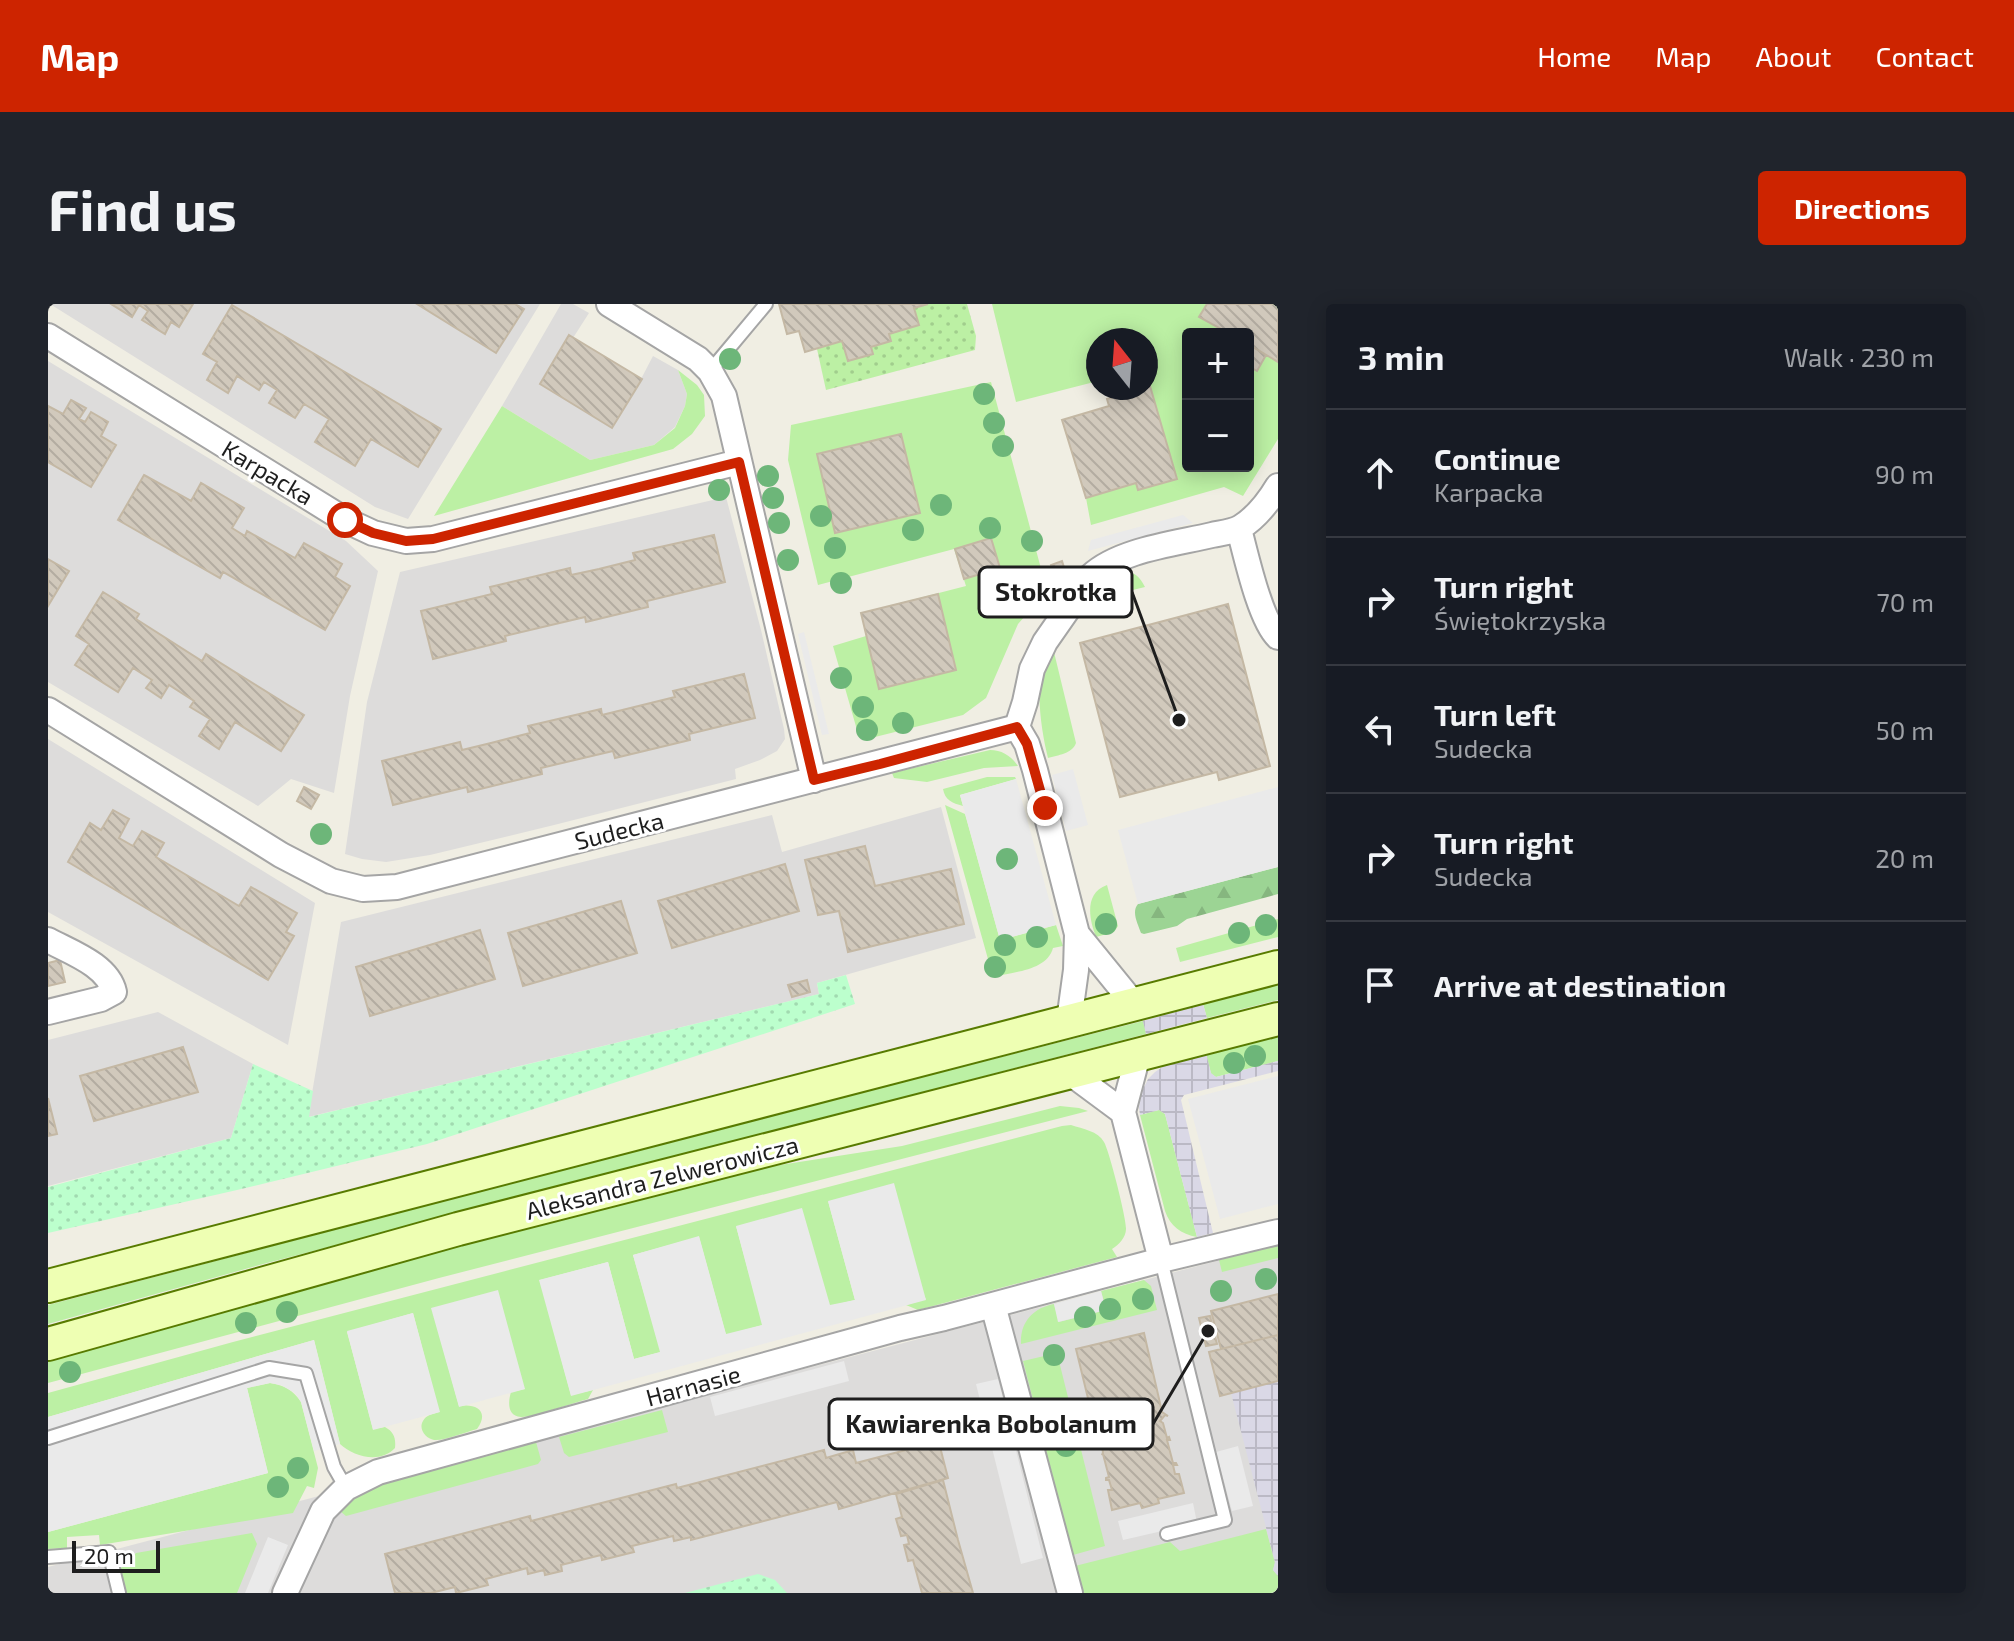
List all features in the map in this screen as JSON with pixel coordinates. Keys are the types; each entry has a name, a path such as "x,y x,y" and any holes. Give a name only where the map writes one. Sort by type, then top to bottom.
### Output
{"street":[{"path":"609,304 698,359 710,371 724,396 814,780"},
{"name":"Karpacka","path":"48,336 345,520 373,533 406,541 433,539 480,528 739,462"},
{"path":"1069,1021 1077,934 1035,770 1027,744 1017,727 1032,669 1045,642 1091,576 1103,565 1127,555 1239,529 1256,515 1278,486"},
{"path":"1239,529 1271,630 1278,637"},
{"name":"Sudecka","path":"48,710 281,855 331,881 363,889 397,887 1017,727"},
{"path":"1077,934 1134,1004"},
{"path":"48,940 93,965 111,981 114,992 101,999 48,1012"},
{"name":"Aleksandra Zelwerowicza","path":"48,1286 1278,967"},
{"name":"Aleksandra Zelwerowicza","path":"48,1344 458,1229 1278,1019"},
{"path":"1138,1055 1123,1112 1161,1260"},
{"path":"1069,1072 1123,1112"},
{"name":"Harnasie","path":"285,1593 323,1511 346,1488 378,1472 900,1328 1278,1232"},
{"path":"993,1305 1070,1593"}],"lane":[{"path":"710,371 766,304"},
{"path":"1161,1260 1225,1520 1167,1534"},
{"path":"48,1438 269,1368 306,1374 334,1467 346,1488"},
{"path":"48,1557 109,1552 119,1593"}],"shaded area":[{"path":"50,304 540,304 408,519 375,507"},
{"path":"561,304 573,304 589,313 573,338 641,379 653,356 678,370 687,394 685,406 675,427 654,445 590,460 502,406"},
{"path":"48,361 346,541 378,571 350,696 334,793 291,779 258,806 48,682"},
{"path":"726,497 784,729 785,739 777,751 735,769 736,779 430,855 386,862 345,854 367,702 400,572"},
{"path":"1183,515 1193,523 1088,551 1091,540"},
{"path":"804,632 829,734 822,735 798,634"},
{"path":"48,739 315,903 288,1045 48,912"},
{"path":"1073,769 1088,825 1066,831 1052,775"},
{"path":"1016,779 1056,925 1000,940 960,795"},
{"path":"1278,787 1278,867 1138,904 1118,830"},
{"path":"941,807 976,938 817,983 819,994 308,1117 341,922 772,815 782,852"},
{"path":"1203,1004 1207,1018 1146,1034 1143,1021"},
{"path":"158,1012 253,1064 231,1138 48,1186 48,1040"},
{"path":"1206,1053 1211,1073 1216,1077 1278,1061 1278,1071 1184,1095 1181,1100 1213,1233 1197,1237 1165,1114 1159,1110 1140,1115 1139,1108 1141,1093 1155,1072 1167,1064"},
{"path":"1278,1076 1278,1204 1220,1219 1188,1099"},
{"path":"894,1183 926,1300 571,1396 539,1280 608,1262 634,1359 660,1352 633,1255 699,1236 726,1334 762,1325 736,1226 802,1208 830,1305 855,1300 828,1201"},
{"path":"1278,1245 1278,1593 48,1593 48,1567"},
{"path":"498,1290 525,1389 459,1407 431,1308"},
{"path":"1101,1291 1106,1310 1058,1322 1054,1304"},
{"path":"413,1313 440,1412 373,1430 347,1331"},
{"path":"314,1340 340,1444 314,1451 301,1402 295,1393 270,1383 247,1388 268,1473 48,1532 48,1417"},
{"path":"844,1361 849,1381 715,1416 710,1397"},
{"path":"998,1379 1043,1558 1021,1564 976,1384"},
{"path":"1278,1381 1278,1576 1273,1570 1275,1562 1231,1393"},
{"path":"1238,1446 1253,1506 1232,1511 1216,1452"},
{"path":"1193,1503 1197,1523 1123,1540 1118,1521"},
{"path":"268,1537 288,1545 268,1593 245,1593"}],"green space":[{"path":"928,304 967,304 976,336 975,350 826,390 817,349 842,341 848,361 872,354 871,347 889,334 919,325 914,308"},
{"path":"992,304 1278,304 1278,439 1243,496 1224,487 1091,525 1086,498 1136,483 1138,490 1177,479 1154,400 1158,400 1158,328 1086,328 1086,384 1016,402"},
{"path":"678,370 704,395 705,416 692,434 673,449 434,516 502,406 590,460 654,445 675,428 687,394"},
{"path":"991,382 1047,591 1018,624 986,698 963,715 875,737 857,730 833,646 866,636 861,613 966,586 954,549 818,585 788,460 791,425"},
{"path":"1123,571 1136,575 1145,587 1092,600 1108,580"},
{"path":"1053,648 1076,743 1068,752 1048,758 1042,727 1040,682"},
{"path":"990,750 1006,754 1018,766 984,768 927,782 894,778 892,773"},
{"path":"987,777 1016,779 960,795 963,806 945,796 943,789"},
{"path":"945,805 965,814 1000,940 1056,925 1063,946 1053,948 1044,962 1019,972 993,977"},
{"path":"1278,867 1278,894 1187,919 1177,926 1141,933 1135,914 1138,904"},
{"path":"1107,885 1118,926 1114,932 1096,937 1090,907 1095,894"},
{"path":"1278,919 1278,937 1180,962 1176,948"},
{"path":"846,975 855,1004 427,1144 48,1233 48,1187 231,1138 253,1064 313,1091 309,1117 819,994 817,983"},
{"path":"1278,985 1278,1000 1207,1018 1203,1004"},
{"path":"1143,1021 1146,1034 267,1263 48,1324 48,1305 713,1130"},
{"path":"1278,1035 1278,1061 1216,1077 1211,1074 1206,1053"},
{"path":"1060,1106 1088,1111 439,1278 48,1383 48,1361 453,1248 767,1167 902,1146"},
{"path":"1159,1110 1165,1114 1197,1237 1177,1228 1165,1211 1140,1115"},
{"path":"1071,1125 1098,1135 1104,1142 1126,1223 1123,1238 1112,1249 1117,1257 918,1310 906,1305 926,1299 828,1201 855,1300 830,1306 736,1226 763,1325 726,1335 699,1237 633,1255 661,1352 634,1359 608,1262 540,1280 571,1395 593,1390 588,1399 543,1413 526,1417 513,1414 509,1404 511,1392 525,1389 432,1308 459,1406 476,1407 482,1413 477,1429 449,1438 431,1439 422,1430 424,1419 439,1412 413,1313 347,1332 373,1429 385,1427 395,1438 395,1448 382,1456 360,1455 340,1444 314,1340 48,1417 48,1393 233,1342"},
{"path":"1278,1245 1278,1258 1222,1272 1219,1260"},
{"path":"1144,1280 1151,1286 1157,1310 1021,1344 1025,1323 1040,1309 1054,1304 1059,1322 1106,1310 1101,1291"},
{"path":"1057,1353 1105,1546 1073,1555 1023,1361"},
{"path":"270,1383 288,1389 301,1402 318,1468 314,1488 307,1486 293,1513 100,1545 99,1535 67,1537 67,1548 48,1549 48,1532 268,1473 247,1388"},
{"path":"662,1410 668,1432 569,1457 564,1453 559,1437"},
{"path":"536,1442 541,1460 538,1464 346,1516 340,1511 359,1494 375,1486"},
{"path":"1266,1529 1275,1563 1273,1570 1278,1576 1278,1593 1082,1593 1075,1566 1170,1542 1180,1551"},
{"path":"252,1533 257,1544 237,1593 125,1593 120,1569 136,1553"},
{"path":"758,1574 775,1580 787,1593 685,1593"}],"building":[{"path":"111,304 193,304 179,327 171,322 165,334 142,320 148,311 139,305 132,317"},
{"path":"417,304 515,304 524,309 496,353"},
{"path":"779,304 928,304 914,308 919,325 889,334 891,341 871,347 873,354 848,361 842,341 805,352 799,331 787,334"},
{"path":"1207,304 1278,304 1278,362 1254,348 1254,328 1219,328 1199,317"},
{"path":"232,305 441,429 418,467 371,439 355,466 315,442 329,419 304,404 295,418 269,403 277,390 264,382 259,390 237,376 228,393 207,380 217,362 203,354"},
{"path":"569,335 642,379 612,428 540,384"},
{"path":"1254,348 1266,355 1257,371 1254,369"},
{"path":"71,400 86,408 79,419 85,422 91,412 108,422 101,436 116,445 91,487 48,462 48,406 63,414"},
{"path":"1107,400 1154,400 1177,479 1138,490 1136,483 1086,498 1062,420 1109,406"},
{"path":"901,434 920,513 835,533 817,454"},
{"path":"144,475 191,501 201,483 244,508 232,528 245,536 247,531 295,558 304,543 342,564 335,577 350,586 325,630 223,572 220,578 118,520"},
{"path":"714,535 725,582 647,601 648,607 586,622 585,617 505,636 506,641 433,659 421,611 492,594 490,587 570,568 571,575 599,569 635,560 633,553"},
{"path":"991,538 1000,568 964,579 955,549"},
{"path":"48,559 69,571 48,606"},
{"path":"1062,561 1068,580 1057,584 1051,565"},
{"path":"103,592 139,614 136,619 202,661 206,654 304,715 281,751 235,722 219,749 199,736 210,719 190,707 194,701 169,685 161,698 146,688 152,680 133,668 118,692 75,665 89,644 76,636"},
{"path":"938,594 956,670 879,689 861,613"},
{"path":"1228,604 1270,766 1219,780 1217,772 1120,797 1080,643"},
{"path":"744,674 755,718 689,734 690,740 615,758 613,751 541,768 542,774 468,792 467,787 393,805 382,761 460,742 462,750 530,733 528,726 601,709 602,715 675,697 673,691"},
{"path":"304,787 319,795 311,809 297,801"},
{"path":"113,810 129,819 119,838 133,846 142,831 164,843 156,857 239,906 251,887 297,913 286,932 294,936 268,980 68,862 90,823 101,830"},
{"path":"865,846 875,886 951,869 964,924 848,952 839,911 818,915 805,860"},
{"path":"785,864 799,911 672,948 658,901"},
{"path":"621,901 637,953 523,986 508,933"},
{"path":"480,930 495,979 370,1016 356,967"},
{"path":"60,960 65,982 48,986 48,963"},
{"path":"807,980 810,992 792,997 788,985"},
{"path":"183,1047 198,1092 94,1121 80,1076"},
{"path":"48,1098 57,1134 48,1136"},
{"path":"1278,1294 1278,1335 1221,1349 1211,1311"},
{"path":"1210,1316 1217,1344 1206,1346 1199,1318"},
{"path":"1144,1333 1162,1412 1168,1416 1165,1415 1160,1421 1170,1440 1167,1440 1173,1463 1177,1465 1173,1465 1175,1474 1179,1474 1184,1493 1158,1499 1159,1503 1142,1508 1140,1503 1112,1510 1108,1490 1112,1490 1109,1480 1106,1480 1109,1477 1102,1455 1101,1434 1092,1432 1095,1427 1076,1349"},
{"path":"1278,1335 1278,1381 1220,1396 1209,1352"},
{"path":"933,1443 934,1448 940,1447 948,1478 839,1509 837,1502 691,1540 691,1537 674,1541 673,1536 632,1546 634,1552 602,1560 601,1555 561,1565 562,1571 545,1575 544,1570 528,1574 527,1568 486,1579 488,1585 456,1593 455,1587 431,1593 395,1593 385,1554 530,1516 531,1521 824,1450 826,1458 853,1450 856,1463"},
{"path":"943,1480 973,1593 922,1593 913,1560 908,1561 904,1545 909,1544 907,1535 901,1536 896,1519 902,1517 896,1494"}],"place":[{"name":"Stokrotka","path":"1179,720"},
{"name":"Kawiarenka Bobolanum","path":"1208,1331"}],"route":[{"path":"345,520 373,533 406,541 433,539 739,462 814,780 1017,727 1027,744 1045,808"}]}
